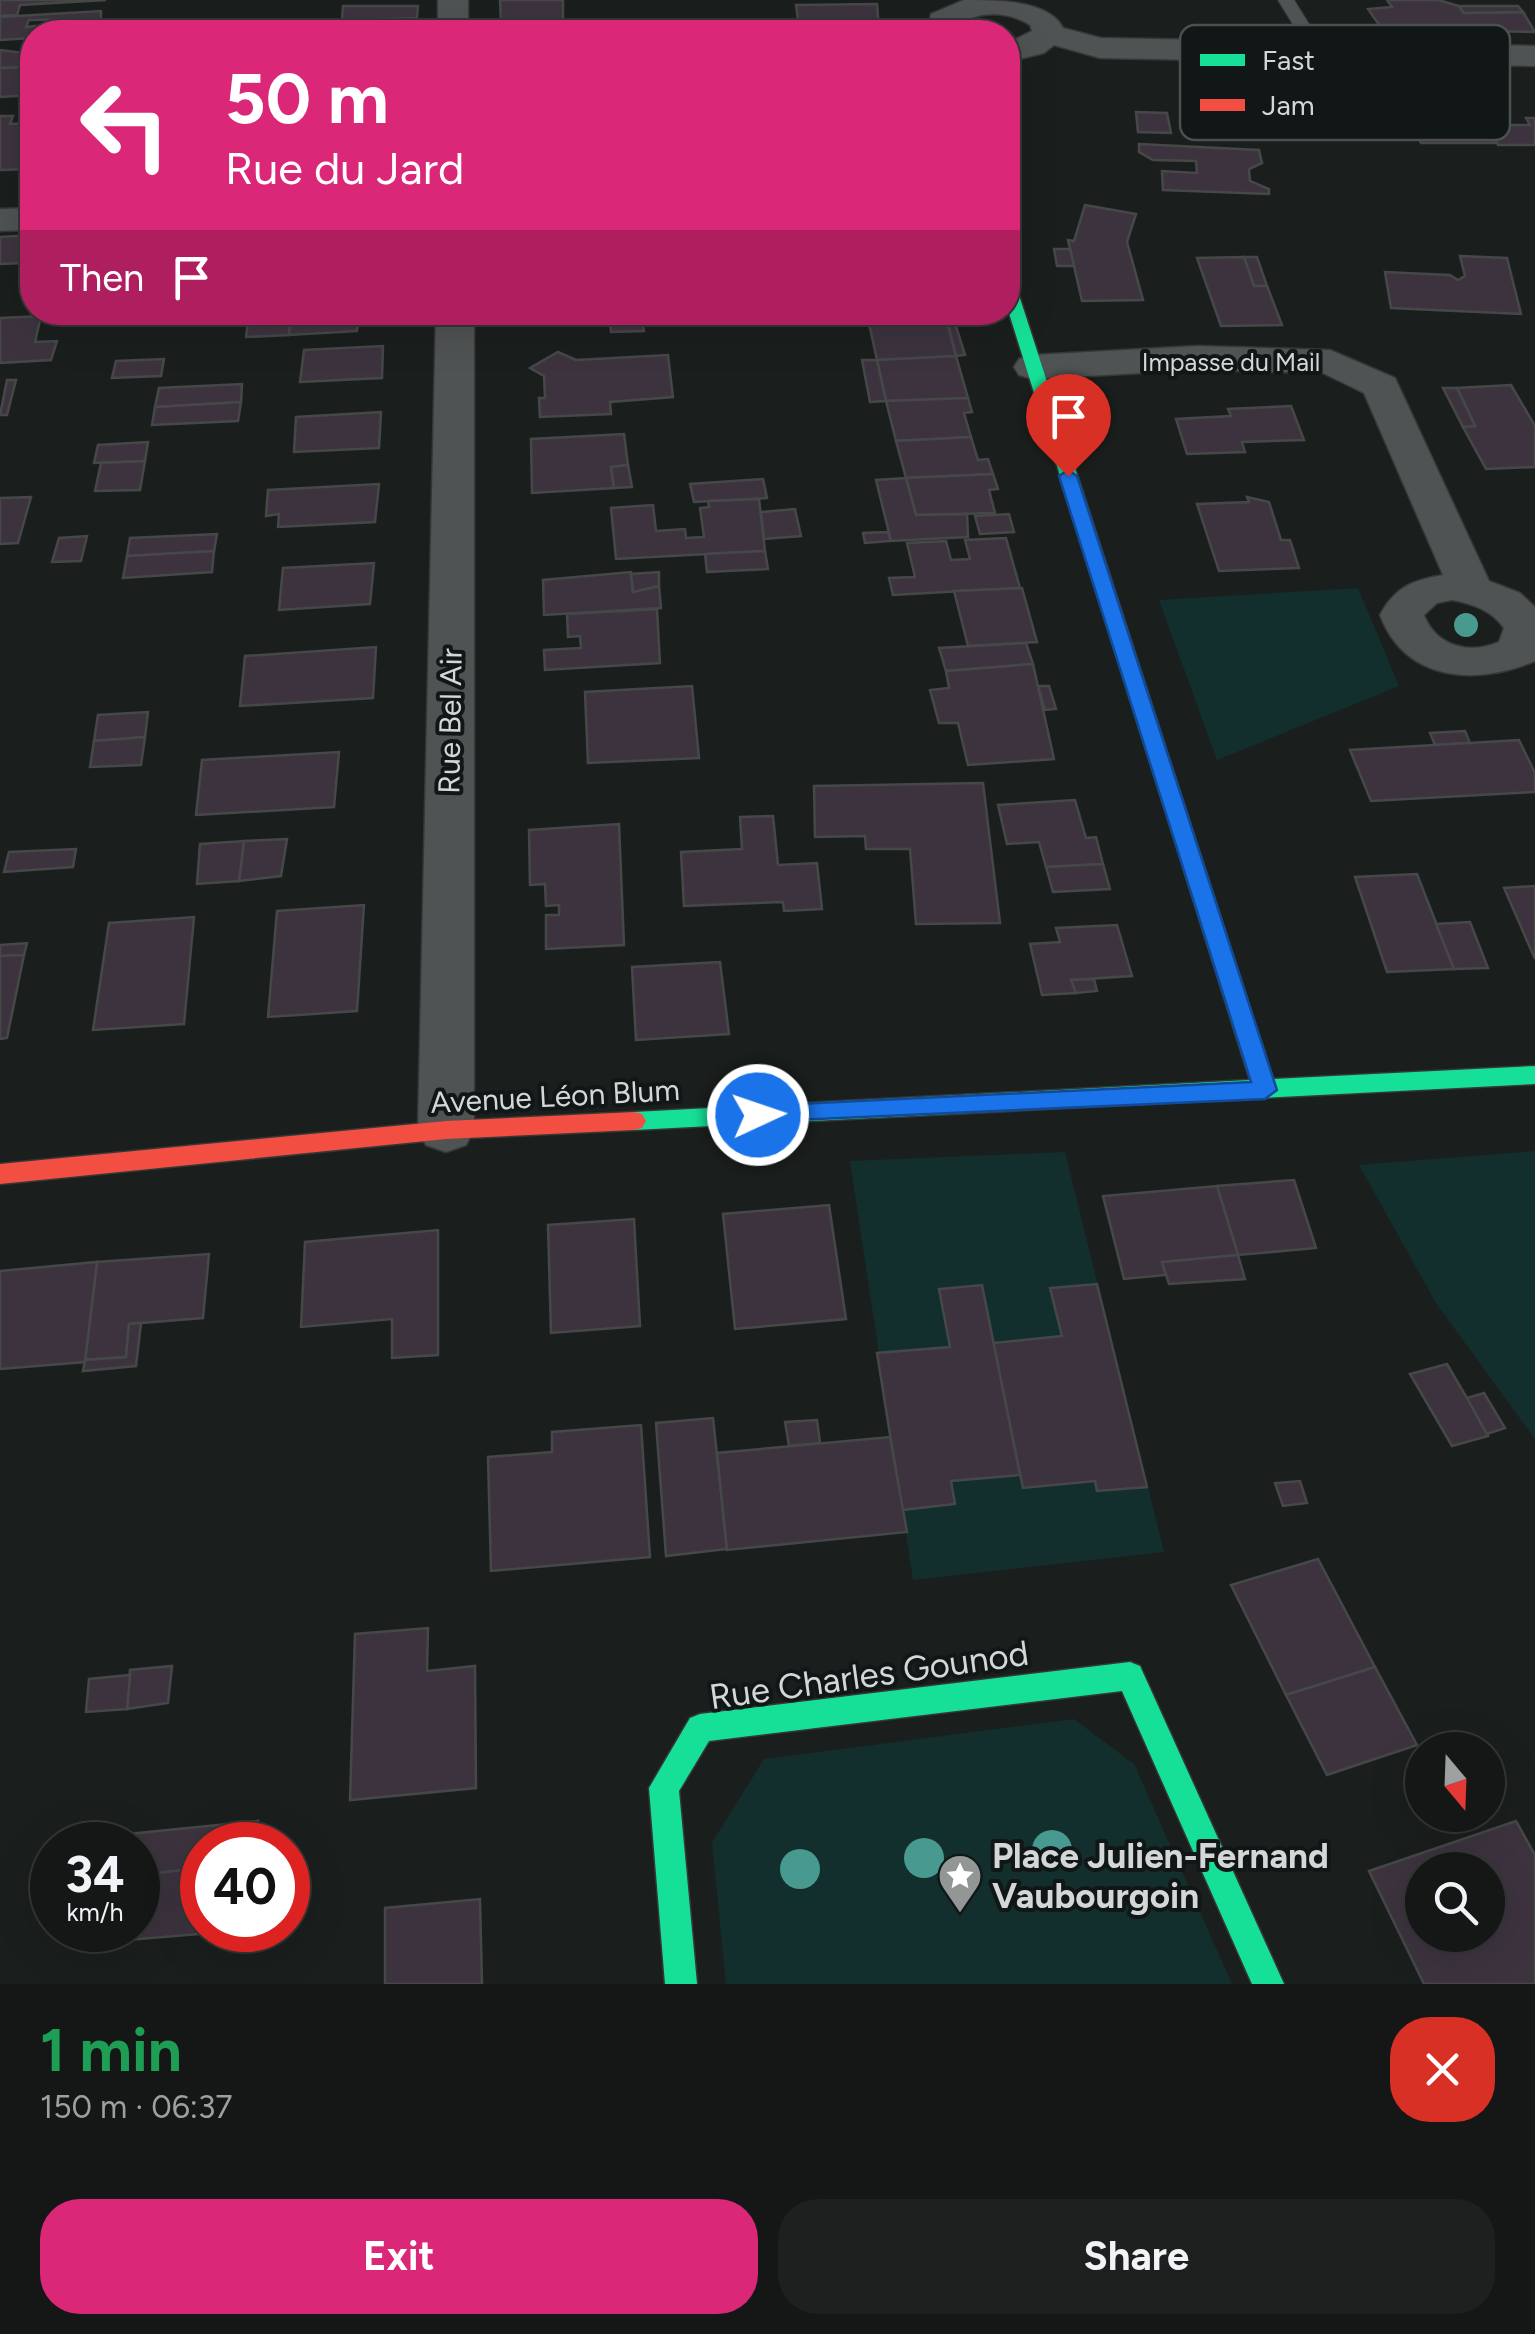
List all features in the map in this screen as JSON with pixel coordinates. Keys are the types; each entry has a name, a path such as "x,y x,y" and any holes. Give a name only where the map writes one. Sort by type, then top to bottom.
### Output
{"street":[{"path":"943,20 974,2 1008,5 1036,14 1044,20 1049,34"},
{"path":"1049,34 1100,48 1180,50"},
{"path":"1020,49 1033,46 1049,34"},
{"path":"1510,56 1535,56"},
{"name":"Rue Bel Air","path":"446,1130 455,325"},
{"path":"1020,325 1265,1090"},
{"name":"Impasse du Mail","path":"1033,367 1196,358 1330,362 1381,386 1471,590"},
{"name":"Avenue Léon Blum","path":"0,1174 446,1130 1535,1075"},
{"name":"Rue Charles Gounod","path":"681,1984 664,1788 700,1728 1130,1676 1268,1984"}],"lane":[{"path":"1286,0 1302,25"}],"shaded area":[{"path":"1358,588 1399,686 1217,760 1159,600"},
{"path":"1535,1151 1535,1439 1436,1303 1359,1165"},
{"path":"1065,1152 1164,1552 913,1580 850,1161"},
{"name":"Place Julien-Fernand Vaubourgoin","path":"1074,1719 1134,1764 1232,1984 726,1984 712,1843 764,1759"}],"building":[{"path":"0,0 106,0 20,5 17,15 0,16"},
{"path":"500,0 563,0 563,20 501,20"},
{"path":"1387,0 1438,0 1459,6 1464,13 1523,12 1535,32 1510,32 1510,25 1379,25 1368,9 1392,7"},
{"path":"877,4 878,20 798,20 796,5"},
{"path":"343,6 418,6 417,18 342,20"},
{"path":"1459,6 1518,6 1523,12 1464,13"},
{"path":"101,11 101,19 20,20 20,39 0,40 0,17"},
{"path":"0,50 20,53 20,67 0,68"},
{"path":"20,67 20,96 0,97 0,68"},
{"path":"1136,112 1167,113 1171,133 1138,132"},
{"path":"0,116 13,116 10,124 20,124 20,169 0,170"},
{"path":"1526,118 1535,118 1535,145 1498,145 1496,140 1510,140 1510,125 1530,125"},
{"path":"1420,140 1496,143 1421,143"},
{"path":"1139,144 1259,150 1262,163 1249,169 1250,181 1269,189 1269,194 1163,190 1162,171 1197,173 1196,161 1153,160 1139,152"},
{"path":"1085,205 1136,214 1127,242 1143,300 1082,301 1068,240 1074,241"},
{"path":"20,236 20,263 0,264 0,237"},
{"path":"1054,249 1070,249 1074,266 1057,266"},
{"path":"1460,256 1507,258 1521,314 1391,308 1385,272 1450,275 1458,280 1465,276"},
{"path":"1244,257 1257,257 1267,286 1254,286"},
{"path":"1244,257 1254,286 1267,286 1282,325 1221,326 1197,258"},
{"path":"20,317 20,325 39,325 35,342 57,341 51,360 0,363 0,318"},
{"path":"248,325 290,325 289,335 246,337"},
{"path":"290,325 358,325 357,331 289,335"},
{"path":"610,325 643,325 644,331 611,332"},
{"path":"869,325 948,325 956,356 877,360"},
{"path":"948,325 956,325 965,355 956,356"},
{"path":"383,346 382,378 300,382 304,350"},
{"path":"558,352 576,360 668,355 673,397 610,402 611,414 540,417 539,398 545,398 544,376 530,368"},
{"path":"956,356 968,398 886,401 877,360"},
{"path":"164,359 161,376 112,378 116,361"},
{"path":"862,360 877,360 886,401 870,402"},
{"path":"7,380 16,380 7,415 0,415"},
{"path":"242,384 241,402 155,407 159,388"},
{"path":"1511,385 1535,426 1535,467 1486,469 1463,427 1475,426 1457,388"},
{"path":"1443,388 1457,388 1475,426 1463,427"},
{"path":"968,398 972,412 964,413 971,437 896,441 886,401"},
{"path":"241,402 238,421 152,425 155,407"},
{"path":"1291,406 1304,440 1242,442 1245,452 1187,454 1176,419 1231,416 1228,409"},
{"path":"381,412 379,448 294,452 296,417"},
{"path":"624,434 628,465 611,467 614,488 532,493 531,439"},
{"path":"971,437 978,460 988,459 993,474 906,478 896,441"},
{"path":"148,442 145,461 94,463 98,445"},
{"path":"145,461 140,490 95,491 101,463"},
{"path":"628,465 632,487 614,488 611,467"},
{"path":"993,474 998,489 989,490 995,513 916,515 906,478"},
{"path":"906,478 916,515 967,514 968,537 891,541 876,480"},
{"path":"763,479 767,498 694,502 690,484"},
{"path":"379,484 375,522 278,527 279,514 266,516 268,490"},
{"path":"31,497 18,543 0,544 0,498"},
{"path":"1247,497 1269,502 1281,540 1290,540 1299,568 1219,571 1197,504 1249,502"},
{"path":"759,499 765,551 616,559 611,508 653,505 656,531 685,529 686,538 704,537 700,508 709,507 708,501"},
{"path":"795,509 801,536 764,539 761,512"},
{"path":"1009,514 1014,532 980,534 975,516"},
{"path":"888,532 891,541 865,543 863,533"},
{"path":"217,534 214,551 127,556 130,538"},
{"path":"87,536 81,561 52,562 59,538"},
{"path":"1006,538 1020,588 893,595 889,578 915,577 907,543 946,541 951,560 970,559 965,540"},
{"path":"214,551 212,572 123,578 127,556"},
{"path":"765,551 768,569 707,572 705,554"},
{"path":"374,563 370,604 279,610 283,568"},
{"path":"631,572 633,592 659,586 661,608 544,615 543,580"},
{"path":"659,572 659,586 633,592 631,574"},
{"path":"1022,588 1037,642 968,646 954,591"},
{"path":"657,609 660,663 545,670 544,650 581,648 580,636 568,637 567,614"},
{"path":"1026,643 1033,664 946,671 939,648"},
{"path":"376,647 373,698 240,706 245,656"},
{"path":"1033,664 1054,759 968,765 958,723 939,723 930,690 949,688 946,671"},
{"path":"692,686 699,758 588,763 585,692"},
{"path":"1038,686 1049,686 1056,709 1045,710"},
{"path":"148,712 145,737 94,741 98,715"},
{"path":"1465,731 1470,743 1435,745 1430,733"},
{"path":"145,737 141,765 90,767 94,741"},
{"path":"1519,740 1535,773 1535,792 1371,801 1350,750"},
{"path":"339,752 334,807 196,815 202,760"},
{"path":"983,783 1000,923 916,924 910,849 866,849 865,836 815,837 814,786"},
{"path":"1075,800 1086,838 1096,837 1103,864 1046,867 1039,842 1007,844 998,805"},
{"path":"773,816 778,865 817,863 822,909 784,911 783,902 684,906 681,852 742,849 740,817"},
{"path":"619,824 624,945 546,949 546,915 559,915 559,905 546,906 545,884 530,885 529,830"},
{"path":"287,839 281,876 239,881 244,841"},
{"path":"244,841 239,881 197,884 200,844"},
{"path":"76,849 73,867 4,872 9,852"},
{"path":"1103,864 1110,889 1053,892 1046,867"},
{"path":"1417,874 1454,969 1387,972 1355,877"},
{"path":"1535,886 1535,959 1504,888"},
{"path":"364,905 357,1011 268,1017 277,911"},
{"path":"194,917 184,1024 93,1030 109,923"},
{"path":"1470,922 1488,968 1454,969 1436,924"},
{"path":"1117,925 1132,976 1071,980 1076,993 1042,995 1030,944 1060,942 1056,928"},
{"path":"27,943 24,955 0,956 0,945"},
{"path":"24,955 7,1038 0,1039 0,956"},
{"path":"720,962 729,1034 636,1040 632,967"},
{"path":"1094,979 1097,991 1076,993 1071,980"},
{"path":"1294,1180 1316,1248 1238,1255 1217,1186"},
{"path":"1217,1186 1238,1255 1162,1262 1166,1275 1124,1279 1103,1196"},
{"path":"829,1205 846,1319 735,1329 723,1214"},
{"path":"634,1219 640,1326 551,1333 548,1225"},
{"path":"438,1230 438,1355 392,1358 392,1319 301,1327 305,1242"},
{"path":"209,1254 203,1318 129,1324 126,1357 85,1360 97,1262"},
{"path":"1238,1255 1245,1279 1169,1284 1162,1262"},
{"path":"97,1262 85,1362 0,1369 0,1271"},
{"path":"1097,1284 1147,1487 1097,1491 1095,1481 1023,1488 993,1343 1062,1336 1050,1288"},
{"path":"982,1285 1020,1475 951,1481 955,1504 902,1510 877,1353 950,1347 939,1289"},
{"path":"141,1323 136,1366 83,1371 85,1360 126,1357 129,1324"},
{"path":"1447,1364 1488,1436 1452,1446 1410,1374"},
{"path":"1484,1393 1505,1428 1487,1434 1467,1398"},
{"path":"713,1418 727,1549 666,1556 656,1423"},
{"path":"817,1420 820,1443 789,1446 785,1422"},
{"path":"641,1425 650,1557 491,1571 488,1457 552,1452 552,1432"},
{"path":"890,1437 907,1532 727,1550 717,1453"},
{"path":"1300,1481 1307,1503 1283,1506 1275,1483"},
{"path":"1318,1559 1375,1667 1286,1695 1231,1585"},
{"path":"428,1628 427,1671 475,1666 476,1788 350,1800 355,1634"},
{"path":"172,1666 168,1703 127,1709 130,1670"},
{"path":"1375,1667 1410,1732 1405,1732 1405,1749 1327,1775 1286,1695"},
{"path":"130,1675 127,1709 86,1712 89,1679"},
{"path":"1516,1821 1535,1855 1535,1984 1424,1984 1408,1952 1505,1952 1505,1852 1425,1852 1484,1832 1505,1832 1505,1825"},
{"path":"180,1829 180,1870 160,1873 160,1831"},
{"path":"1405,1859 1405,1945 1369,1871"},
{"path":"180,1870 180,1936 160,1937 160,1873"},
{"path":"480,1899 482,1984 385,1984 385,1908"}],"traffic: fast":[{"path":"1020,324 1265,1090"},
{"path":"634,1121 1535,1075"},
{"path":"681,1984 664,1788 700,1728 1130,1676 1268,1984"}],"traffic: jam":[{"path":"0,1174 446,1130 634,1121"}],"place":[{"name":"Place Julien-Fernand Vaubourgoin","path":"960,1914"}],"route":[{"path":"758,1115 1265,1090 1068,476"}]}
